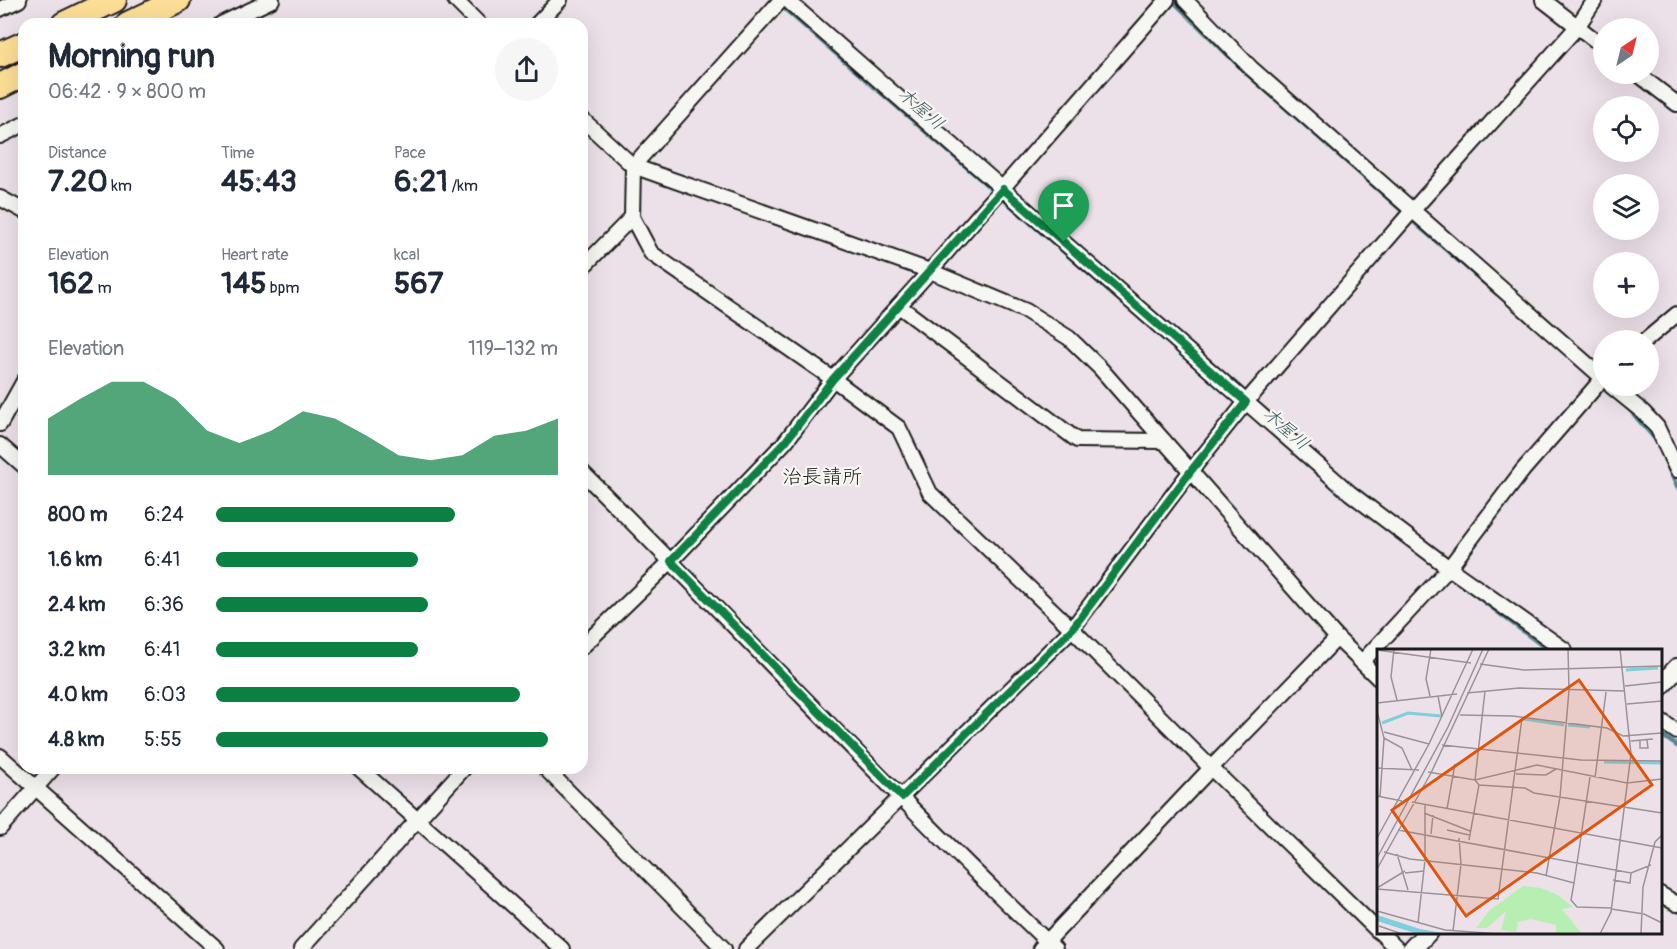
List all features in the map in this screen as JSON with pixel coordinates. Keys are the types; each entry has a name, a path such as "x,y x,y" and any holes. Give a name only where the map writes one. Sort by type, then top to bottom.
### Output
{"highway":[{"path":"76,18 114,0"},
{"path":"141,18 178,0"},
{"path":"0,55 18,47"},
{"path":"0,86 18,78"}],"street":[{"path":"0,9 19,0"},
{"path":"234,18 272,0"},
{"path":"455,0 473,18"},
{"path":"543,18 560,0"},
{"path":"588,641 671,561 785,442 833,379 1167,0"},
{"path":"1185,0 1251,68 1593,369"},
{"path":"1543,0 1593,39"},
{"path":"746,949 1072,629 1190,472 1243,406 1412,211 1577,27 1595,0"},
{"path":"1377,930 1072,629 930,493 899,428 833,379 651,253 632,217 633,166 782,2 1243,406 1446,571 1561,649"},
{"path":"1651,84 1677,104"},
{"path":"588,125 633,166 930,271 1026,311 1069,338 1100,368 1337,638 1377,677"},
{"path":"0,136 18,127"},
{"path":"0,198 18,208"},
{"path":"588,262 632,217"},
{"path":"899,306 1077,440 1164,441"},
{"path":"1658,330 1677,314"},
{"path":"0,424 18,392"},
{"path":"1362,662 1446,571 1523,470 1593,393"},
{"path":"1624,396 1657,427 1677,470"},
{"path":"0,445 18,461"},
{"path":"588,478 1047,946 1211,768 1337,638"},
{"path":"1662,685 1677,668"},
{"path":"1662,721 1677,732"},
{"path":"0,756 18,772"},
{"path":"20,774 217,949"},
{"path":"0,828 47,774"},
{"path":"366,774 562,949"},
{"path":"301,949 459,774"},
{"path":"551,774 724,949"},
{"path":"1662,895 1677,904"},
{"path":"1381,934 1397,949"},
{"path":"1412,949 1427,934"}],"waterway":[{"name":"木屋川","path":"779,4 1350,501"},
{"path":"1176,4 1247,74 1401,210"},
{"path":"1415,223 1497,294"},
{"path":"1630,410 1656,440"},
{"path":"1664,458 1677,487"},
{"name":"木屋川","path":"1455,580 1547,649"},
{"name":"木屋川","path":"1662,735 1677,746"}],"district":[{"name":"治長請所","path":"822,476"}],"route":[{"path":"1003,189 1064,242 1246,402 1190,472 1072,629 902,797 671,561 785,442 833,379 1003,189"}]}
